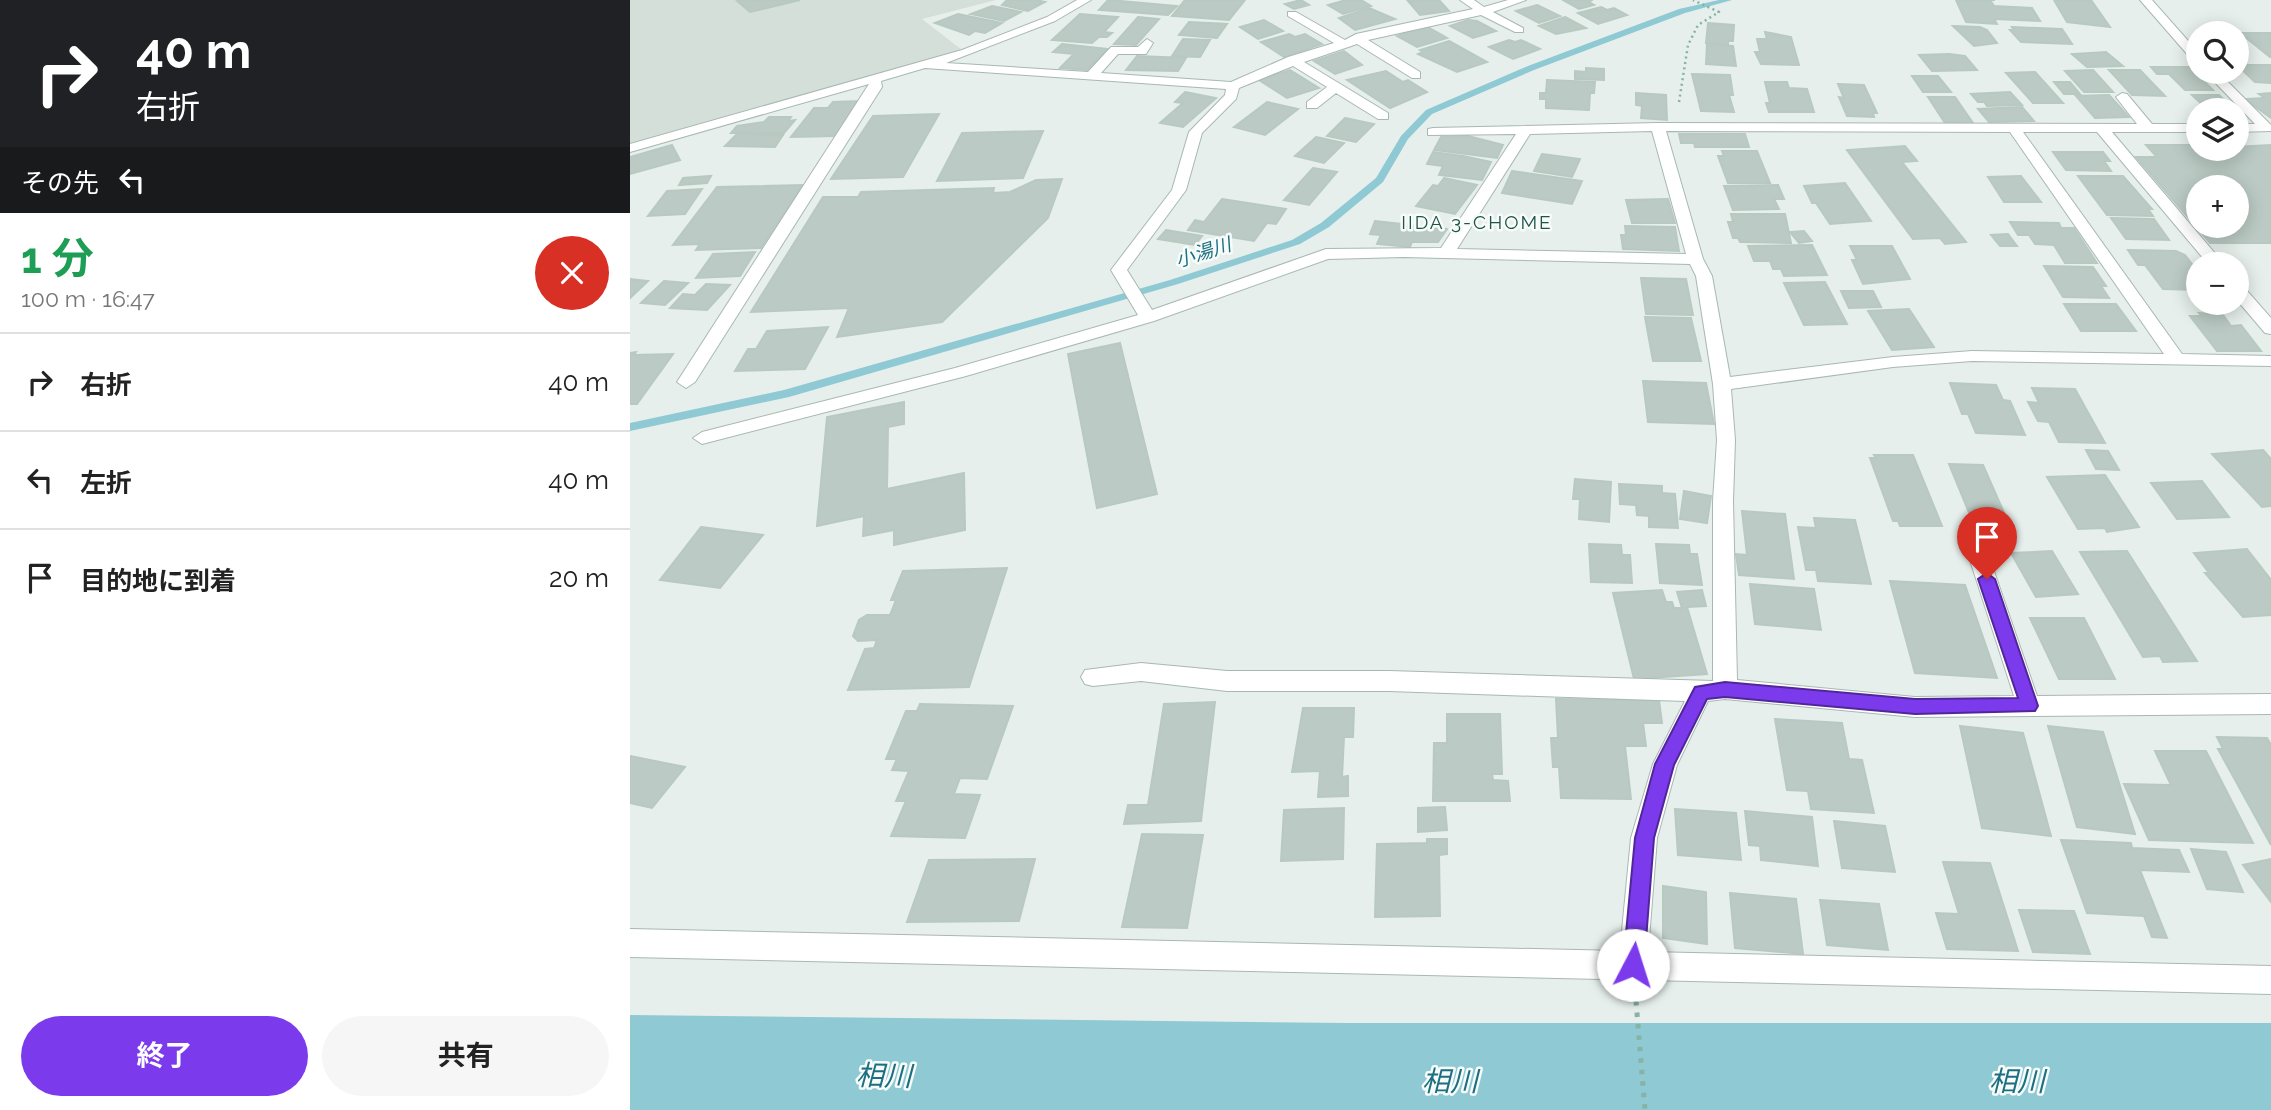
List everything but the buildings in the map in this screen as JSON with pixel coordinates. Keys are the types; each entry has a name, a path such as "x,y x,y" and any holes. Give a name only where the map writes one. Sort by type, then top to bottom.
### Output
{"street":[{"path":"630,148 926,65 1009,37 1085,0"},
{"path":"1466,0 1519,30"},
{"path":"926,65 1233,86 1292,60 1356,38 1413,23 1483,11 1520,0"},
{"path":"2146,0 2186,45"},
{"path":"1292,14 1342,43"},
{"path":"1356,38 1416,75"},
{"path":"1092,76 1115,50 1142,51 1147,43"},
{"path":"1292,60 1383,116"},
{"path":"686,382 876,87 874,79"},
{"path":"2223,84 2237,98"},
{"path":"1146,313 1118,271 1179,190 1196,132 1231,96 1233,86"},
{"path":"1312,105 1336,87"},
{"path":"2122,97 2148,128"},
{"path":"2249,111 2266,128 2249,128"},
{"path":"1633,965 1644,838 1665,764 1713,691 1727,440 1722,384 1704,276 1695,259 1666,128"},
{"path":"1433,132 1666,128 2186,128"},
{"path":"2014,128 2177,359"},
{"path":"2101,128 2206,252"},
{"path":"1446,253 1526,130"},
{"path":"702,438 960,372 1326,254 1446,253 1695,259"},
{"path":"2249,303 2271,329"},
{"path":"1722,384 1893,362 1972,356 2271,361"},
{"path":"1978,554 2029,706"},
{"path":"1093,677 1141,673 1227,681 1389,681 1713,691 1915,707 2271,704"},
{"path":"630,943 2271,979"}],"path":[{"path":"1666,128 1688,45 1699,25 1718,12 1693,0"},
{"path":"1633,965 1645,1110"}],"shaded area":[{"path":"630,0 996,0 922,19 966,53 630,148"}],"waterway":[{"name":"小湯川","path":"630,427 785,394 1174,282 1296,242 1325,225 1380,180 1404,138 1429,112 1531,68 1682,11 1728,0"},
{"name":"相川","path":"630,1073 1347,1081 2271,1081"}],"district":[{"name":"IIDA 3-CHOME","path":"1477,222"}],"route":[{"path":"1633,965 1644,838 1665,764 1701,692 1725,689 1915,707 2029,706 1987,579"}]}
